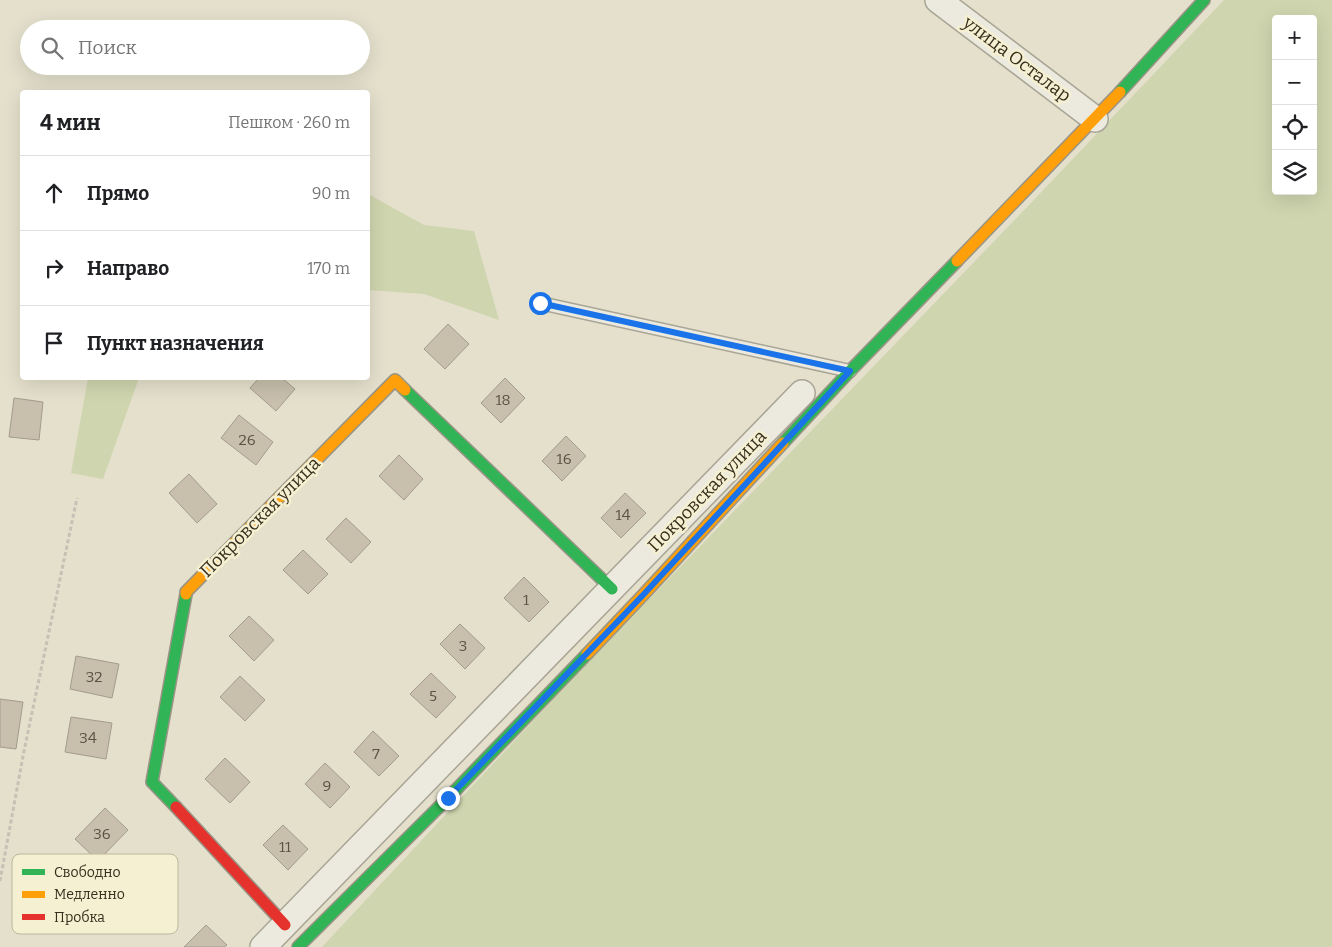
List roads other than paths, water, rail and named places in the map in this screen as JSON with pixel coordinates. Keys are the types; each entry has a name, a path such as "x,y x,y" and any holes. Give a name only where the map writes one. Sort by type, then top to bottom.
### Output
{"street":[{"name":"улица Осталар","path":"938,0 1095,119"},
{"path":"298,947 448,798 644,594 850,371 1095,119 1204,0"},
{"name":"Покровская улица","path":"285,925 152,782 186,592 395,380 612,590"},
{"name":"Покровская улица","path":"264,947 802,393"}],"lane":[{"path":"540,303 850,371"}]}
